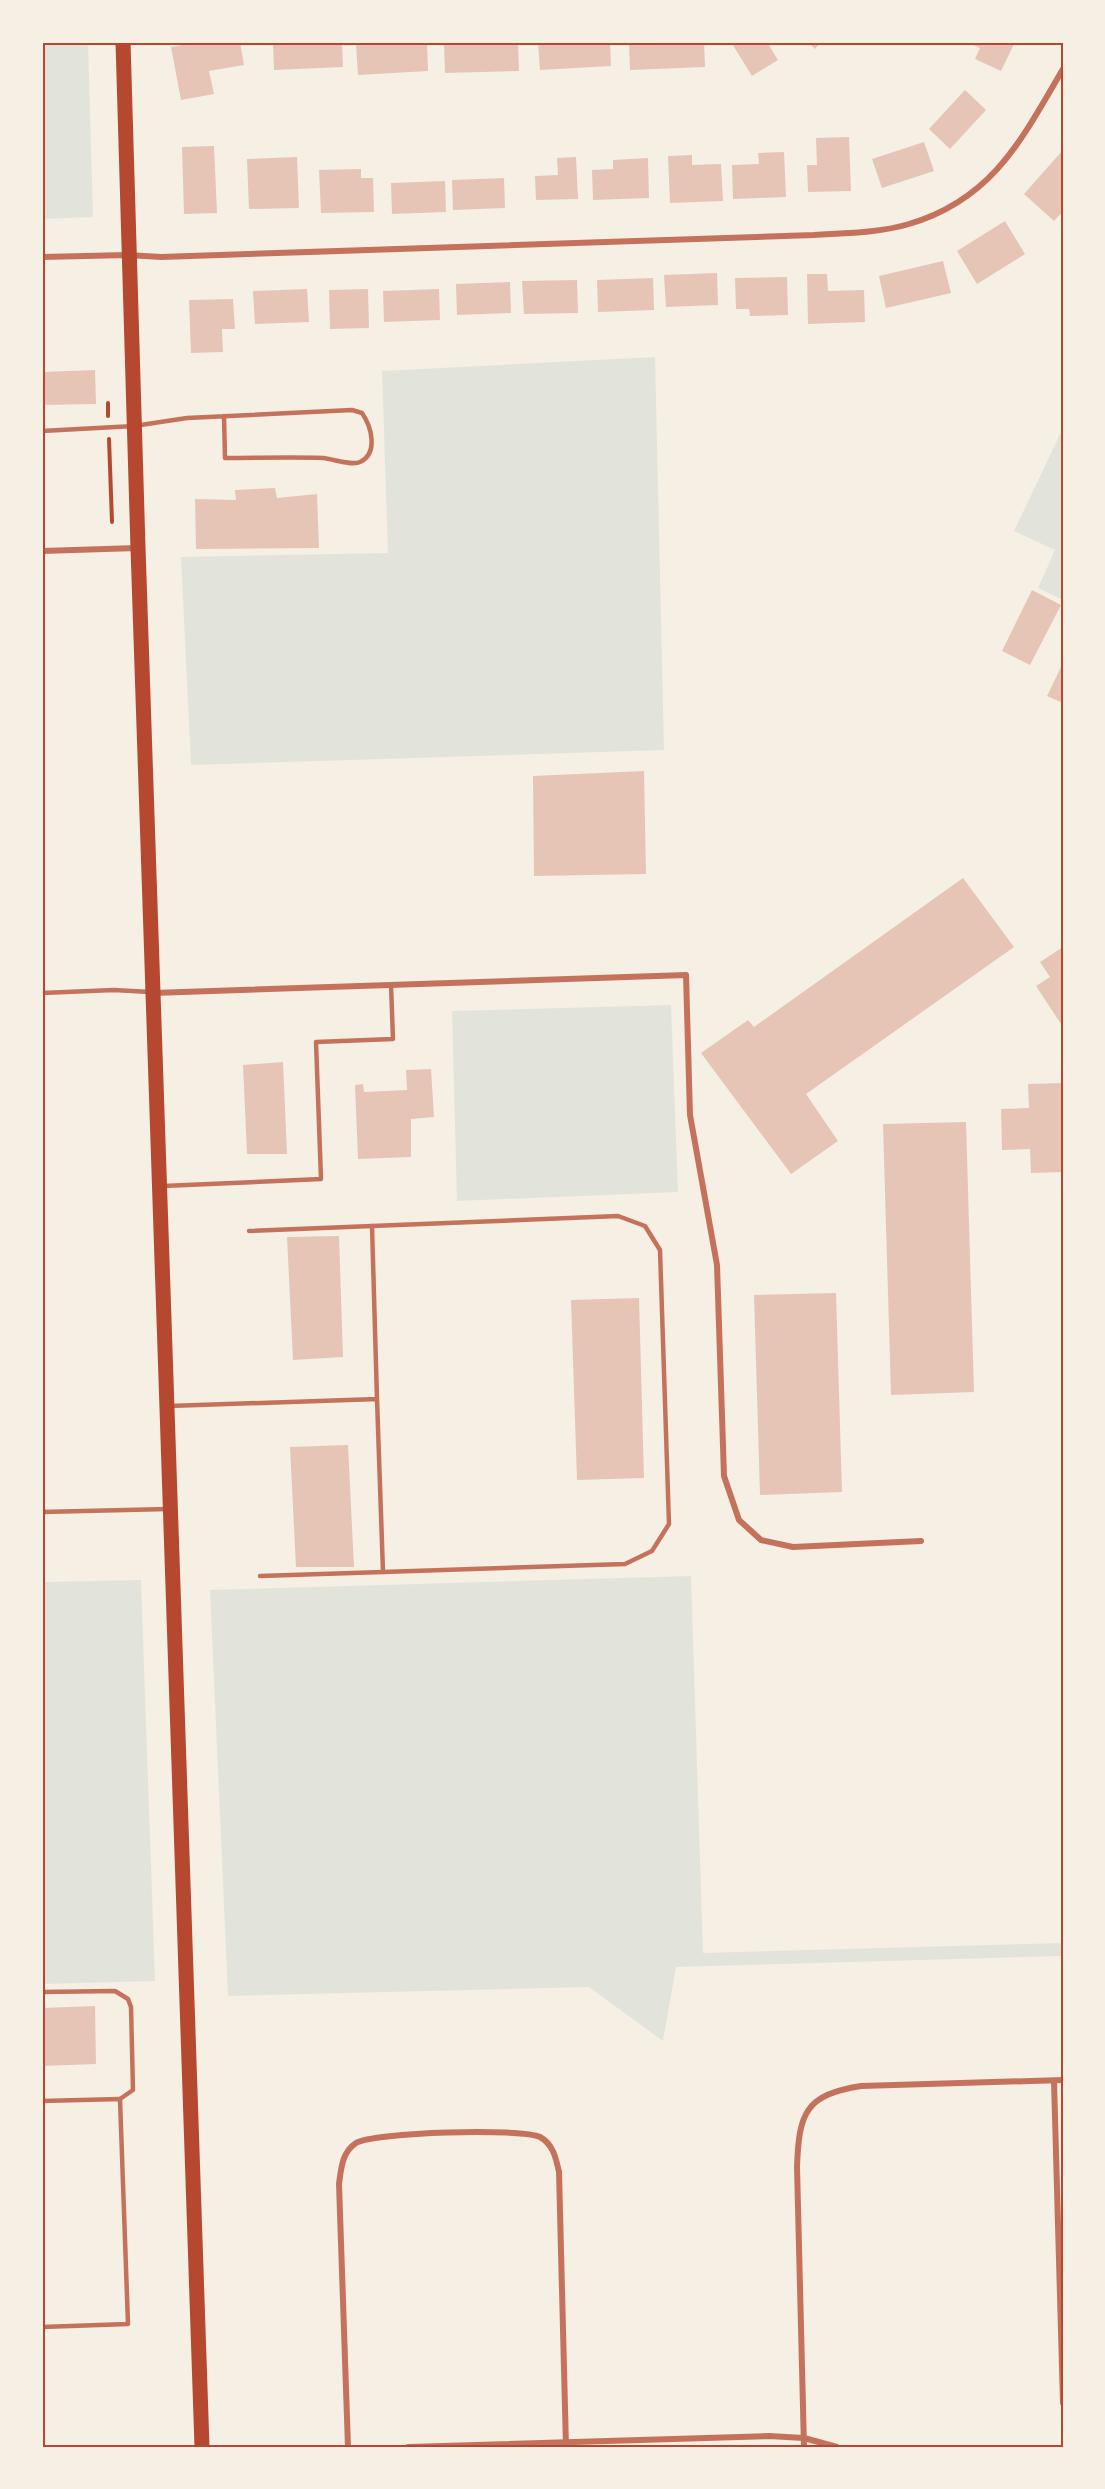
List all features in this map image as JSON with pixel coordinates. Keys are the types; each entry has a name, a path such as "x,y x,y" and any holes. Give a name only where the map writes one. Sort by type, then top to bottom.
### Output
{"main road":[{"path":"123,42 128,255 202,2447"}],"street":[{"path":"42,257 128,255 161,257 814,235 868,231 909,224 941,212 971,195 996,173 1019,142 1063,69"},
{"path":"42,551 138,548"},
{"path":"153,993 686,975 690,1115 717,1265 724,1476 739,1520 761,1540 793,1547 921,1541"},
{"path":"804,2447 797,2157 798,2138 804,2116 816,2101 836,2090 861,2086 1063,2080"},
{"path":"1054,2081 1063,2403"},
{"path":"348,2447 339,2184 341,2165 347,2151 367,2138 389,2135 510,2132 538,2136 548,2143 555,2155 559,2172 565,2445"},
{"path":"408,2447 565,2445 759,2436 804,2438 837,2447"}],"lane":[{"path":"42,431 134,426 187,418 224,416 352,410 362,413 367,420 372,443 369,455 351,464 341,460 323,458 225,458 224,416"},
{"path":"159,1186 321,1179 316,1042 393,1039 391,985"},
{"path":"42,993 114,990 153,993"},
{"path":"249,1231 618,1216 645,1226 660,1250 669,1524 652,1551 625,1564 260,1576"},
{"path":"372,1226 383,1572"},
{"path":"167,1406 377,1399"},
{"path":"42,1512 170,1509"},
{"path":"42,1992 115,1991 128,1999 131,2007 134,2084 133,2090 120,2099 42,2102"},
{"path":"42,2326 128,2324 120,2099"}],"path":[{"path":"108,403 112,522"}],"shaded area":[{"path":"42,42 88,42 93,217 42,219"},
{"path":"655,357 664,750 191,765 181,557 388,553 382,371"},
{"path":"1063,428 1063,600 1038,588 1055,550 1014,531"},
{"path":"671,1005 678,1192 457,1201 452,1011"},
{"path":"691,1576 703,1953 1063,1943 1063,1956 676,1967 663,2041 589,1987 228,1996 210,1590"},
{"path":"141,1580 155,1981 42,1984 42,1582"}],"building":[{"path":"201,42 240,42 244,65 209,71 214,94 181,100 171,47"},
{"path":"273,42 342,42 343,67 274,70"},
{"path":"427,42 428,71 358,75 356,44"},
{"path":"518,42 519,71 445,73 444,43"},
{"path":"538,42 610,42 611,66 540,70"},
{"path":"629,42 704,42 705,67 630,70"},
{"path":"731,42 767,42 778,60 752,76"},
{"path":"808,42 821,42 815,49"},
{"path":"968,42 1015,42 1001,71 975,59 980,48"},
{"path":"965,90 986,110 950,149 929,129"},
{"path":"849,137 851,191 808,192 807,165 817,165 816,138"},
{"path":"924,142 934,171 882,188 872,159"},
{"path":"214,146 217,213 184,214 182,147"},
{"path":"1063,150 1063,211 1054,221 1024,194"},
{"path":"784,152 786,197 733,199 732,165 759,164 758,153"},
{"path":"692,155 692,165 721,164 723,201 670,203 668,156"},
{"path":"297,157 299,208 249,209 247,159"},
{"path":"576,157 578,199 536,200 535,176 558,175 557,158"},
{"path":"648,158 649,198 593,200 592,170 613,169 613,160"},
{"path":"361,169 361,178 373,178 374,212 321,213 319,170"},
{"path":"504,178 505,208 453,210 452,180"},
{"path":"445,181 446,212 392,214 391,183"},
{"path":"1005,221 1025,254 977,284 957,251"},
{"path":"943,261 951,293 886,308 879,276"},
{"path":"717,273 718,305 666,307 664,275"},
{"path":"807,274 827,274 828,291 864,290 865,322 808,324"},
{"path":"787,277 788,315 750,316 749,309 736,309 735,278"},
{"path":"653,278 654,310 598,312 597,280"},
{"path":"577,280 578,313 524,314 522,281"},
{"path":"510,282 511,313 457,315 456,284"},
{"path":"307,289 309,322 255,324 253,291"},
{"path":"368,289 369,328 330,329 329,290"},
{"path":"439,289 440,320 384,322 383,291"},
{"path":"233,299 235,329 222,329 223,352 191,353 189,300"},
{"path":"95,370 96,404 42,405 42,372"},
{"path":"275,488 277,498 317,494 319,548 196,549 195,499 236,500 235,490"},
{"path":"1032,590 1061,605 1030,665 1002,651"},
{"path":"1063,663 1063,703 1047,696"},
{"path":"644,771 646,874 534,876 533,776"},
{"path":"963,878 1014,947 806,1094 838,1141 791,1174 701,1053 748,1020 754,1027"},
{"path":"1063,947 1063,1027 1036,986 1050,977 1040,962"},
{"path":"283,1062 287,1154 247,1154 243,1065"},
{"path":"431,1069 434,1117 411,1119 411,1157 358,1159 355,1085 363,1084 364,1092 407,1090 406,1070"},
{"path":"1063,1083 1063,1172 1031,1173 1030,1149 1002,1150 1001,1109 1029,1108 1028,1084"},
{"path":"966,1122 974,1392 891,1395 883,1124"},
{"path":"339,1236 343,1357 293,1360 287,1237"},
{"path":"836,1293 842,1492 760,1495 754,1295"},
{"path":"639,1298 644,1478 577,1480 571,1300"},
{"path":"348,1445 354,1567 296,1567 290,1447"},
{"path":"95,2006 96,2064 42,2066 42,2008"}]}
